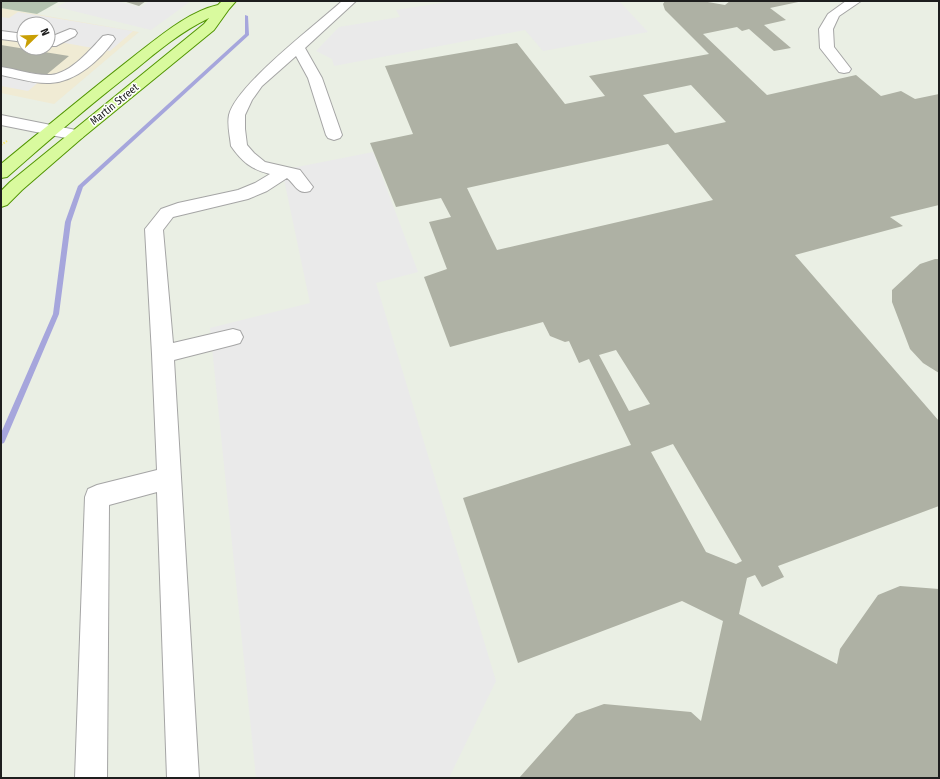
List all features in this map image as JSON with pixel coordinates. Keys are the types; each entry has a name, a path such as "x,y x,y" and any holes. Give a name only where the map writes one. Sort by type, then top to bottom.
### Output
{"main road":[{"name":"Martin Street","path":"1,173 89,98 186,24 227,4"},
{"name":"Martin Street","path":"1,201 16,186 76,135 209,28 227,4"}],"street":[{"path":"304,187 294,174 260,166 248,157 239,146 236,129 237,115 245,99 257,83 350,1"},
{"path":"844,69 827,48 826,29 834,14 855,1"},
{"path":"56,40 70,33"},
{"path":"1,35 16,37"},
{"path":"1,71 51,79 70,72 82,64 108,39"},
{"path":"298,47 315,78 334,135"},
{"path":"1,120 76,135"},
{"path":"183,778 163,354 154,229 158,222 167,213 178,209 242,195 261,188 284,172"},
{"path":"163,354 233,337"},
{"path":"91,778 97,497 169,478"}],"shaded area":[{"path":"1,1 60,1 37,14 1,8"},
{"path":"68,1 116,1 141,7 149,1 191,1 151,30 57,7"},
{"path":"454,1 619,1 648,32 543,51 525,30 334,66 332,59 316,51 339,27 400,17 396,10"},
{"path":"1,8 47,16 16,16 16,56 56,56 56,18 139,32 54,104 1,93"},
{"path":"18,12 42,16 16,16 16,35 1,32 1,17 9,18"},
{"path":"56,18 133,31 110,51 56,41"},
{"path":"1,73 41,80 28,91 1,86"},
{"path":"373,152 418,272 376,283 496,681 449,778 256,778 210,328 310,303 282,170"}],"building":[{"path":"123,1 146,1 139,6"},
{"path":"665,1 702,1 725,5 730,1 803,1 770,8 786,20 764,25 791,48 774,51 749,29 742,31 737,27 703,34 767,95 856,75 881,96 901,91 915,99 939,94 939,205 890,217 903,226 795,255 939,421 939,506 778,566 784,577 762,587 755,575 747,578 739,614 837,664 840,649 878,595 900,586 939,589 939,778 519,778 576,714 604,704 691,712 701,721 723,621 682,601 518,663 463,498 631,445 589,359 579,363 569,341 565,342 550,336 543,322 450,347 424,277 447,269 429,222 451,217 441,198 396,207 370,143 413,134 385,66 517,43 565,104 605,96 589,76 709,54 665,10 663,4","holes":["691,85 726,122 675,133 643,95","668,144 713,200 497,250 467,188","616,350 650,404 629,411 599,355","673,444 742,561 736,564 706,552 651,452"]},
{"path":"1,45 16,47 16,56 56,56 56,54 69,56 46,75 1,68"},
{"path":"939,259 939,373 923,363 910,349 892,302 892,290 920,264"}],"waterway":[{"path":"1,441 56,314 68,222 81,186 247,34 246,16"}]}
